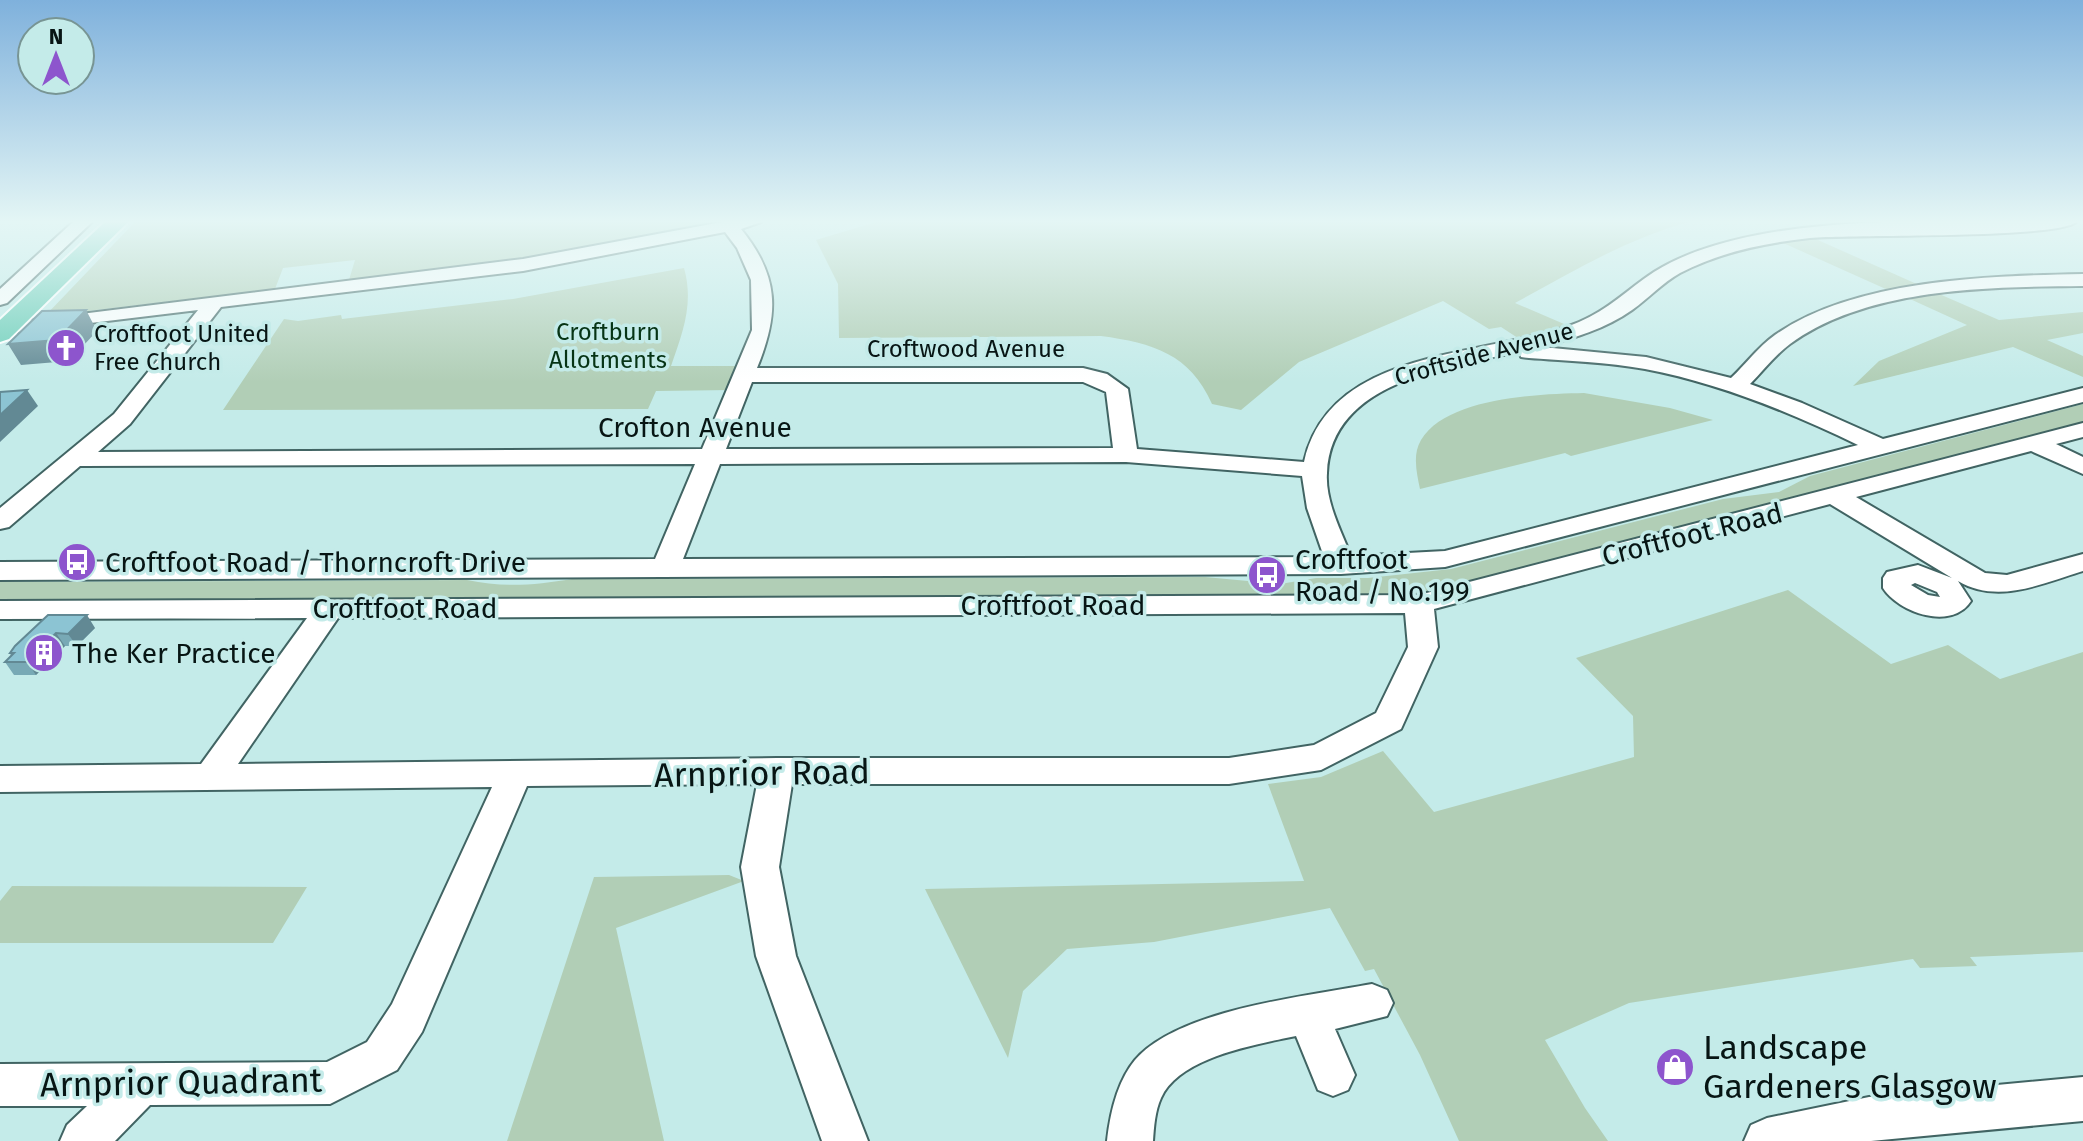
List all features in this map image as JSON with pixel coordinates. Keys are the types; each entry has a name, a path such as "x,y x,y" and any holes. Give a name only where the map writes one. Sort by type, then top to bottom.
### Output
{"main road":[{"path":"4,330 62,275"}],"street":[{"path":"0,299 26,275"},
{"path":"4,330 438,275"},
{"path":"665,570 762,330 759,275"},
{"name":"Croftside Avenue","path":"1341,565 1317,494 1314,470 1321,442 1331,422 1367,389 1425,366 1572,332 1605,318 1665,275"},
{"path":"1736,386 1787,336 1854,306 1948,286 2083,280"},
{"path":"0,521 122,419 145,394 215,302"},
{"path":"1509,349 1645,363 1736,386 1819,416 1878,446"},
{"name":"Croftwood Avenue","path":"745,375 1083,375 1117,389 1126,455"},
{"name":"Croftfoot Road","path":"0,571 1341,565 1445,559 2083,395"},
{"name":"Croftfoot Road","path":"0,610 1419,604 2083,430"},
{"path":"2034,443 2083,467"},
{"name":"Crofton Avenue","path":"75,459 1126,455 1314,470"},
{"path":"1835,496 1963,573 1989,584 2008,584 2083,562"},
{"path":"1957,597 1985,591 1989,584"},
{"name":"Arnprior Road","path":"0,779 777,771 1229,771 1321,757 1389,721 1423,647 1419,604"},
{"path":"210,777 330,608"},
{"path":"777,771 760,867 776,956 845,1141"},
{"name":"Arnprior Quadrant","path":"0,1085 330,1083 382,1056 407,1018 514,776"},
{"path":"1130,1141 1132,1115 1150,1075 1179,1051 1217,1035 1372,1003"},
{"path":"1309,1016 1333,1075"},
{"path":"83,1141 141,1084"},
{"path":"1767,1141 1869,1119 2083,1099"}],"green space":[{"path":"84,275 280,275 275,289 45,316"},
{"path":"350,275 394,275 349,280"},
{"name":"Croftburn Allotments","path":"644,275 686,275 687,305 671,366 741,366 731,390 656,391 648,409 223,410 284,319 298,321 341,315 342,319 513,299"},
{"path":"834,275 1565,275 1515,303 1571,327 1521,340 1501,327 1489,329 1443,301 1299,362 1241,410 1212,404 1193,373 1168,354 1120,339 1101,336 839,338 838,284"},
{"path":"1855,275 1897,275 1919,285 1888,290"},
{"path":"1937,293 1999,320 2083,312 2083,333 2047,340 2083,356 2083,377 2013,347 1853,386 1879,361 1967,325 1910,299"},
{"path":"1584,393 1670,408 1713,420 1571,456 1565,453 1420,489 1416,464 1418,446 1434,426 1451,415 1472,406 1520,397"},
{"path":"2083,404 2083,425 1417,596 0,603 0,582 467,580 520,585 572,579 1205,577 1280,584 1316,578 1368,578 1451,569 1723,499 1779,492 1810,476"},
{"path":"1788,590 1891,664 1948,645 2000,679 2083,652 2083,952 1970,957 1977,966 1920,968 1913,959 1629,1003 1545,1040 1608,1141 1459,1141 1420,1055 1374,969 1365,971 1330,908 1154,942 1067,949 1023,991 1008,1058 925,889 1304,881 1268,784 1321,777 1383,751 1434,812 1634,757 1633,716 1576,658"},
{"path":"729,875 744,881 616,928 664,1141 507,1141 594,877"},
{"path":"12,886 307,887 273,943 0,943 0,901"}],"building":[{"path":"86,310 57,340 8,344 42,311"},
{"path":"27,390 0,415 0,392"},
{"path":"48,615 87,615 68,634 56,633 27,662 5,662 14,653 10,653 15,646"}],"place":[{"name":"Croftfoot United Free Church","path":"66,348"},
{"name":"Croftfoot Road / Thorncroft Drive","path":"77,562"},
{"name":"Croftfoot Road / No.199","path":"1267,575"},
{"name":"The Ker Practice","path":"44,653"},
{"name":"Landscape Gardeners Glasgow","path":"1675,1067"}]}
